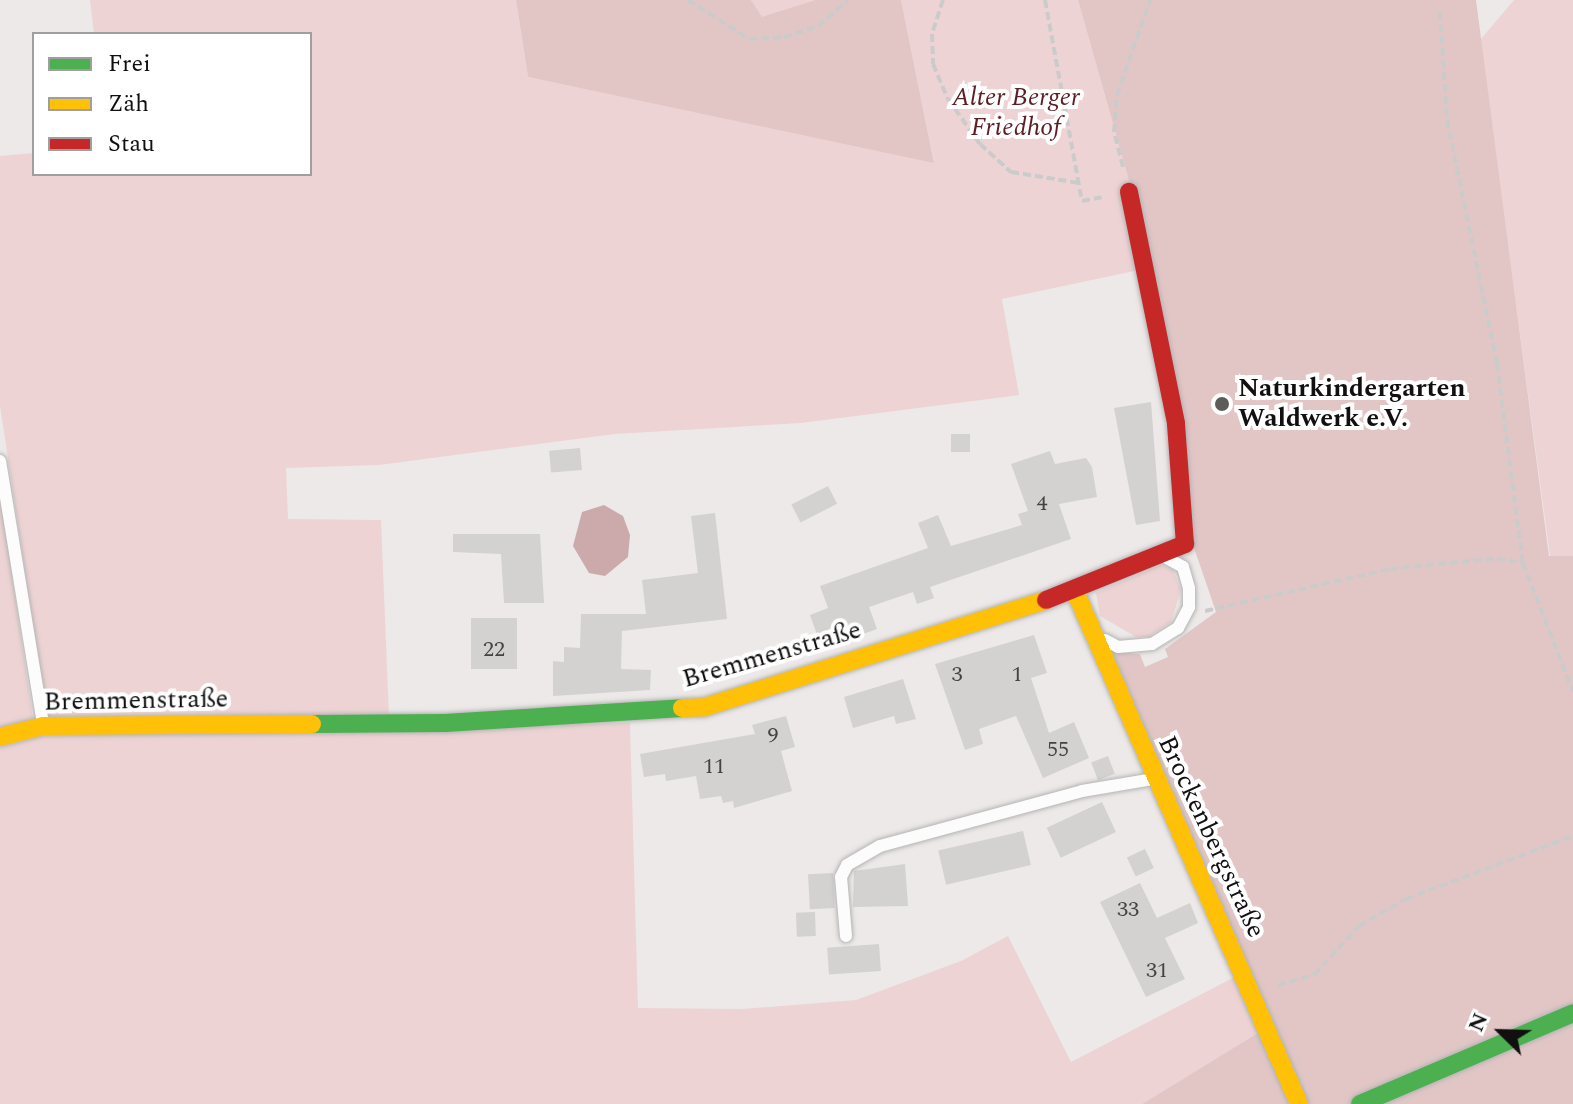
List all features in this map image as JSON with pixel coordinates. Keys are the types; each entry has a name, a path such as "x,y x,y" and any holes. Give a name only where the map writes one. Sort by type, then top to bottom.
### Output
{"street":[{"name":"Bremmenstraße","path":"0,737 43,726 445,723 705,707 1075,591 1185,544 1176,423 1129,192"},
{"name":"Brockenbergstraße","path":"1075,591 1299,1104"},
{"path":"1360,1104 1573,1013"}],"lane":[{"path":"0,461 43,726"},
{"path":"1091,633 1118,647 1152,644 1178,628 1189,607 1183,567 1161,554"},
{"path":"846,936 841,877 847,865 880,846 1082,791 1156,779"}],"path":[{"path":"688,0 749,39 784,37 818,26 848,0"},
{"path":"943,0 932,34 933,64 948,99 980,144 1011,172 1079,183 1045,0"},
{"path":"1129,192 1114,132 1117,95 1150,0"},
{"path":"1440,12 1447,120 1497,364 1523,563 1573,692"},
{"path":"1189,607 1205,611 1390,569 1497,558 1523,563"},
{"path":"1254,995 1314,975 1359,926 1406,899 1573,836"}],"green space":[{"name":"Alter Berger Friedhof","path":"90,0 516,0 528,77 934,162 901,0 1078,0 1135,202 1144,269 1002,299 1019,395 801,423 615,434 379,465 286,468 288,519 381,520 389,717 47,716 0,406 0,156 32,153 32,176 312,176 312,32 94,32"},
{"path":"751,0 815,0 762,18"},
{"path":"1514,0 1573,0 1573,556 1550,556 1480,40"},
{"path":"0,493 33,719 0,729"},
{"path":"1161,565 1173,570 1181,590 1171,622 1148,637 1136,637 1100,616 1096,593"},
{"path":"630,723 638,1008 742,1009 856,1000 961,961 1008,936 1071,1062 1250,969 1261,1031 1142,1104 0,1104 0,748 41,736"}],"shaded area":[{"path":"516,0 751,0 762,17 815,0 901,0 934,163 528,77"},
{"path":"1078,0 1476,0 1549,556 1573,556 1573,1104 1142,1104 1261,1031 1111,652 1140,654 1145,667 1168,657 1165,649 1216,612 1192,542 1135,202"},
{"path":"604,505 623,516 630,535 628,557 605,576 589,573 573,546 582,512"}],"building":[{"path":"1151,402 1160,521 1136,525 1114,408"},
{"path":"951,434 970,434 970,452 951,452"},
{"path":"580,448 582,470 551,473 549,451"},
{"path":"1050,451 1055,464 1086,458 1092,467 1097,497 1059,504 1071,539 930,587 934,598 917,604 913,592 869,607 877,629 822,649 810,615 828,608 820,586 928,548 918,523 938,515 951,546 1022,525 1018,514 1028,511 1011,464"},
{"path":"828,486 837,504 801,522 791,505"},
{"path":"715,513 727,619 622,631 621,669 651,670 650,690 553,696 553,661 564,662 564,647 580,648 581,614 646,614 642,580 698,573 691,516"},
{"path":"453,534 540,534 544,603 504,603 501,554 453,552"},
{"path":"471,618 517,618 517,669 471,669"},
{"path":"1034,635 1047,673 1031,678 1049,733 1074,722 1089,758 1043,778 1016,716 979,729 983,744 965,750 935,664"},
{"path":"903,679 916,719 896,724 894,716 853,728 844,697"},
{"path":"786,716 795,747 781,751 792,791 734,808 733,801 723,803 721,796 700,799 696,776 666,781 665,774 644,777 640,754 755,734 752,725"},
{"path":"1108,756 1115,774 1098,780 1091,762"},
{"path":"1102,802 1116,832 1061,858 1047,828"},
{"path":"1023,831 1031,865 946,885 938,851"},
{"path":"1145,849 1154,868 1136,876 1127,857"},
{"path":"905,864 908,906 853,907 854,871"},
{"path":"833,873 835,908 810,909 808,874"},
{"path":"1140,883 1157,918 1190,903 1198,923 1165,938 1185,979 1146,997 1100,902"},
{"path":"815,912 816,936 797,937 796,913"},
{"path":"879,944 881,971 829,975 827,948"}],"traffic: fast":[{"path":"312,724 445,723 682,708"},
{"path":"1360,1104 1573,1013"}],"traffic: slow":[{"path":"1075,591 1299,1104"},
{"path":"682,708 705,707 1046,600"},
{"path":"0,737 43,726 312,724"}],"traffic: jam":[{"path":"1046,600 1185,544 1176,423 1129,192"}],"place":[{"name":"Naturkindergarten Waldwerk e.V.","path":"1222,404"}]}
